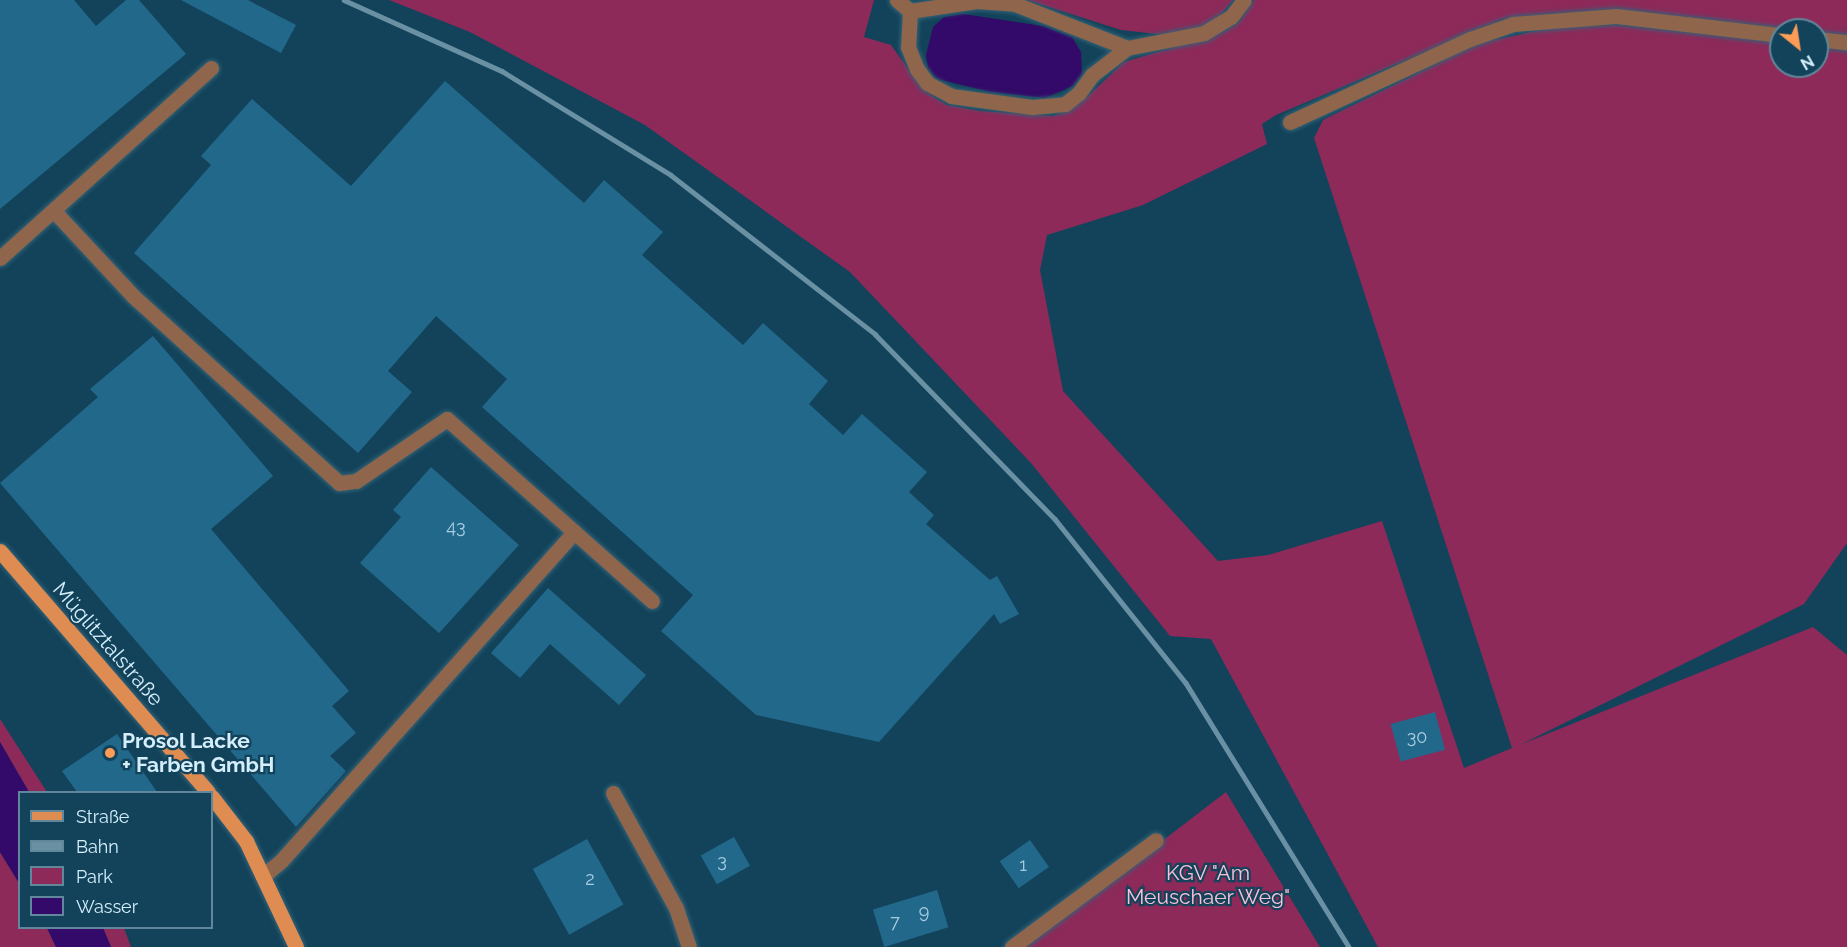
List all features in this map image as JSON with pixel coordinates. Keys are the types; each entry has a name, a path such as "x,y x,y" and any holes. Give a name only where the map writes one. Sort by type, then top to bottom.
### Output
{"main road":[{"name":"Müglitztalstraße","path":"0,551 207,791"},
{"path":"213,798 246,841 296,947"}],"street":[{"path":"897,0 910,11 976,1 1015,4 1127,48"},
{"path":"910,11 908,47 917,69 927,83 951,96 1032,107 1065,104 1079,93 1092,75 1127,48 1204,33 1231,18 1244,0"},
{"path":"1290,122 1470,39 1513,24 1616,16 1769,33"},
{"path":"1829,40 1847,42"},
{"path":"0,258 211,68"},
{"path":"54,211 133,296 339,483 356,481 447,419 652,601"},
{"path":"263,876 288,854 574,532"},
{"path":"613,793 676,908 689,947"},
{"path":"1012,947 1156,840"}],"green space":[{"path":"389,0 874,0 864,37 891,45 922,88 935,98 947,105 980,111 1053,116 1068,111 1085,99 1124,62 1222,33 1238,23 1254,0 1847,0 1847,35 1829,33 1829,18 1769,18 1769,27 1615,10 1503,19 1276,115 1262,124 1267,144 1143,205 1047,235 1040,270 1063,391 1218,561 1268,555 1382,521 1464,768 1512,748 1314,138 1323,120 1479,43 1560,26 1617,25 1769,41 1769,78 1829,78 1829,47 1847,49 1847,543 1804,604 1522,744 1813,627 1847,655 1847,947 1378,947 1211,639 1170,636 1031,463 850,272 645,125 470,32"},
{"path":"1027,0 1233,0 1217,19 1201,27 1166,35 1121,30"},
{"path":"0,719 46,791 28,791 0,742"},
{"name":"KGV \"Am Meuschaer Weg\"","path":"1226,792 1320,947 1024,947"},
{"path":"0,852 18,881 18,929 47,929 56,947 0,947"},
{"path":"103,929 124,929 131,947 111,947"}],"water":[{"path":"963,14 1043,26 1072,37 1081,52 1082,74 1073,86 1045,98 991,92 937,79 928,68 926,55 933,27 944,17"},
{"path":"0,742 28,791 18,791 18,881 0,852"},
{"path":"47,929 103,929 111,947 56,947"}],"building":[{"path":"0,0 74,0 96,26 126,0 139,0 186,54 0,209"},
{"path":"181,0 248,0 296,25 281,53"},
{"path":"445,81 584,203 604,180 663,232 642,255 743,345 763,323 828,381 809,404 843,435 862,414 927,472 909,492 934,515 926,524 990,580 997,576 1019,614 1000,624 994,614 879,742 756,715 661,631 693,595 482,407 507,379 436,316 388,371 412,392 358,453 134,253 211,165 201,156 252,99 351,186"},
{"path":"153,336 273,476 211,529 349,691 332,706 356,733 330,756 346,771 296,827 0,483 98,397 90,389"},
{"path":"431,467 519,545 439,633 360,563 401,517 393,510"},
{"path":"548,588 646,675 619,705 550,644 520,678 491,653"},
{"path":"1435,712 1445,750 1401,762 1391,724"},
{"name":"Prosol Lacke + Farben GmbH","path":"117,734 156,791 76,791 62,771"},
{"path":"734,837 750,866 717,884 701,855"},
{"path":"587,839 623,905 569,935 533,869"},
{"path":"1030,840 1049,867 1019,888 1000,861"},
{"path":"937,890 948,927 884,947 873,910"}],"railway":[{"path":"344,0 502,71 671,175 875,334 1055,519 1186,683 1349,947"}],"place":[{"name":"Prosol Lacke + Farben GmbH","path":"110,753"}]}
